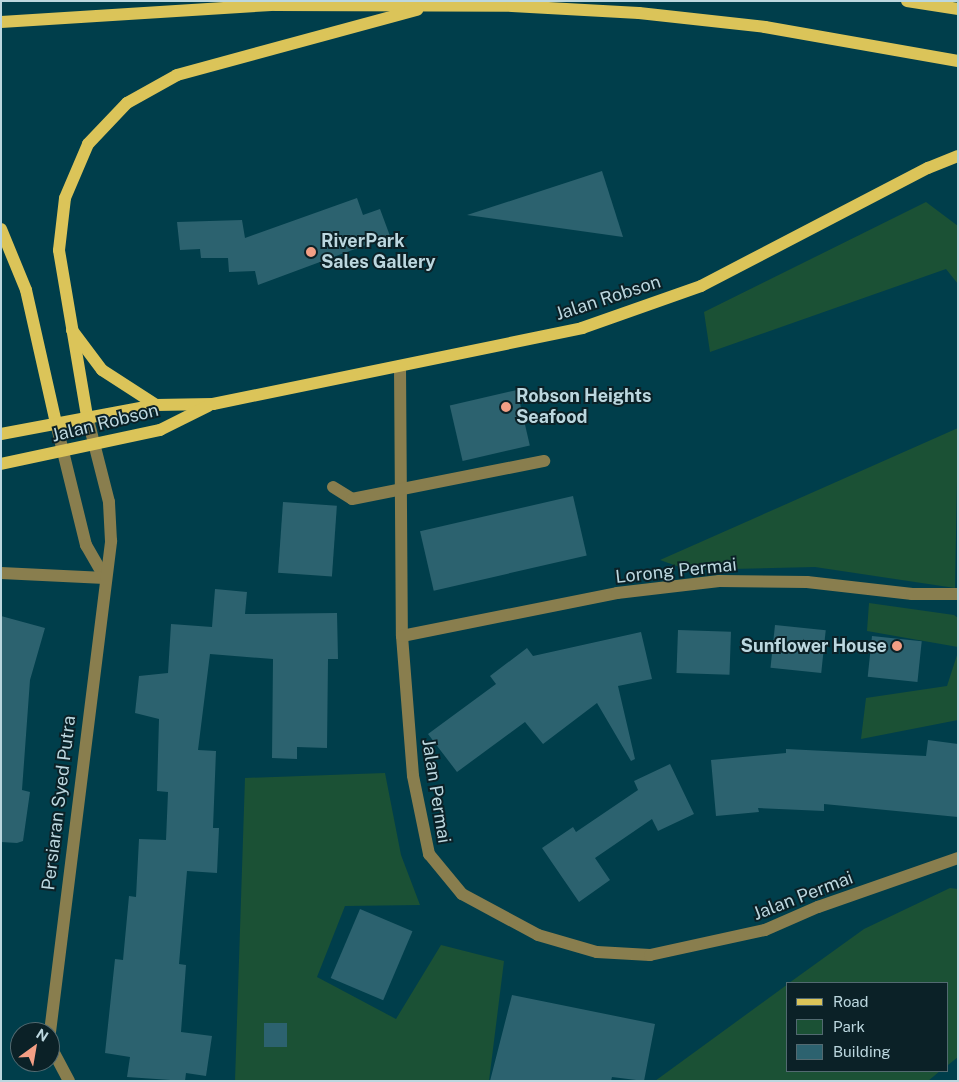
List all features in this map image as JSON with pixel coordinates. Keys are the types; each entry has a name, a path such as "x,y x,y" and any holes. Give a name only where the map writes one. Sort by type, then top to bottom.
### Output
{"main road":[{"path":"907,1 958,10"},
{"path":"1,22 276,5 434,5 638,13 766,27 958,61"},
{"path":"87,416 69,326 59,250 65,198 88,144 127,102 177,75 434,5"},
{"name":"Jalan Robson","path":"1,434 87,416 156,405 213,404 582,328 702,286 928,168 958,156"},
{"path":"1,229 26,290 56,423"},
{"path":"69,326 102,370 156,405"},
{"name":"Jalan Robson","path":"1,464 160,430 213,404"}],"street":[{"name":"Jalan Permai","path":"400,366 399,487 402,636 413,776 428,854 462,894 538,935 597,952 650,955 765,930 818,907 958,858"},
{"name":"Persiaran Syed Putra","path":"51,1022 111,541 109,502 87,416"},
{"path":"56,423 86,545 105,578"},
{"path":"333,487 352,499 399,487 544,461"},
{"path":"1,573 105,578"},
{"name":"Lorong Permai","path":"402,636 617,593 719,581 807,582 912,594 958,594"},
{"name":"Persiaran Syed Putra","path":"60,1064 69,1081"}],"green space":[{"path":"926,202 958,226 958,284 946,269 710,352 704,312"},
{"path":"958,428 955,588 815,567 688,570 660,560"},
{"path":"869,603 954,615 958,618 958,647 867,631"},
{"path":"958,652 958,720 861,739 866,698 947,686"},
{"path":"385,773 401,855 420,905 345,906 317,977 396,1019 441,945 504,961 489,1081 235,1081 245,778"},
{"path":"950,888 958,889 958,1057 949,1064 949,982 790,982 864,929"},
{"path":"786,985 786,1072 939,1072 928,1081 655,1081"}],"building":[{"path":"602,171 623,237 467,215"},
{"path":"357,198 363,215 380,209 390,236 258,285 255,271 229,272 228,258 201,258 200,249 180,250 177,222 242,220 245,238"},
{"path":"517,390 530,446 463,461 450,406"},
{"path":"573,496 587,555 434,591 420,531"},
{"path":"283,502 337,506 332,577 278,573"},
{"path":"215,589 247,592 245,614 337,613 338,659 328,659 327,748 297,747 297,759 272,758 273,659 210,654 198,750 216,751 213,828 219,828 217,873 187,871 179,964 186,965 181,1032 212,1036 206,1076 186,1073 185,1081 127,1077 130,1057 105,1053 115,959 123,960 129,896 136,897 139,839 166,840 168,792 157,791 159,719 135,713 139,676 168,673 171,624 212,627"},
{"path":"1,616 45,628 30,680 22,790 30,792 23,841 17,843 1,842"},
{"path":"775,625 826,630 821,673 771,668"},
{"path":"678,630 731,632 729,675 676,673"},
{"path":"641,632 652,679 618,686 635,759 631,761 597,703 543,744 525,722 457,772 428,734 496,684 490,676 527,648 533,656"},
{"path":"872,636 922,641 917,682 868,677"},
{"path":"928,740 958,744 958,817 824,804 824,811 758,808 759,812 716,816 711,760 786,753 786,749 926,756"},
{"path":"670,764 694,814 658,831 652,819 595,858 610,880 579,902 542,848 573,827 576,832 638,790 634,781"},
{"path":"360,909 412,931 383,1000 331,978"},
{"path":"512,995 655,1024 644,1081 612,1077 611,1081 490,1081"},
{"path":"264,1023 287,1023 287,1047 264,1047"}],"place":[{"name":"RiverPark Sales Gallery","path":"311,252"},
{"name":"Robson Heights Seafood","path":"506,407"},
{"name":"Sunflower House","path":"897,646"}]}
